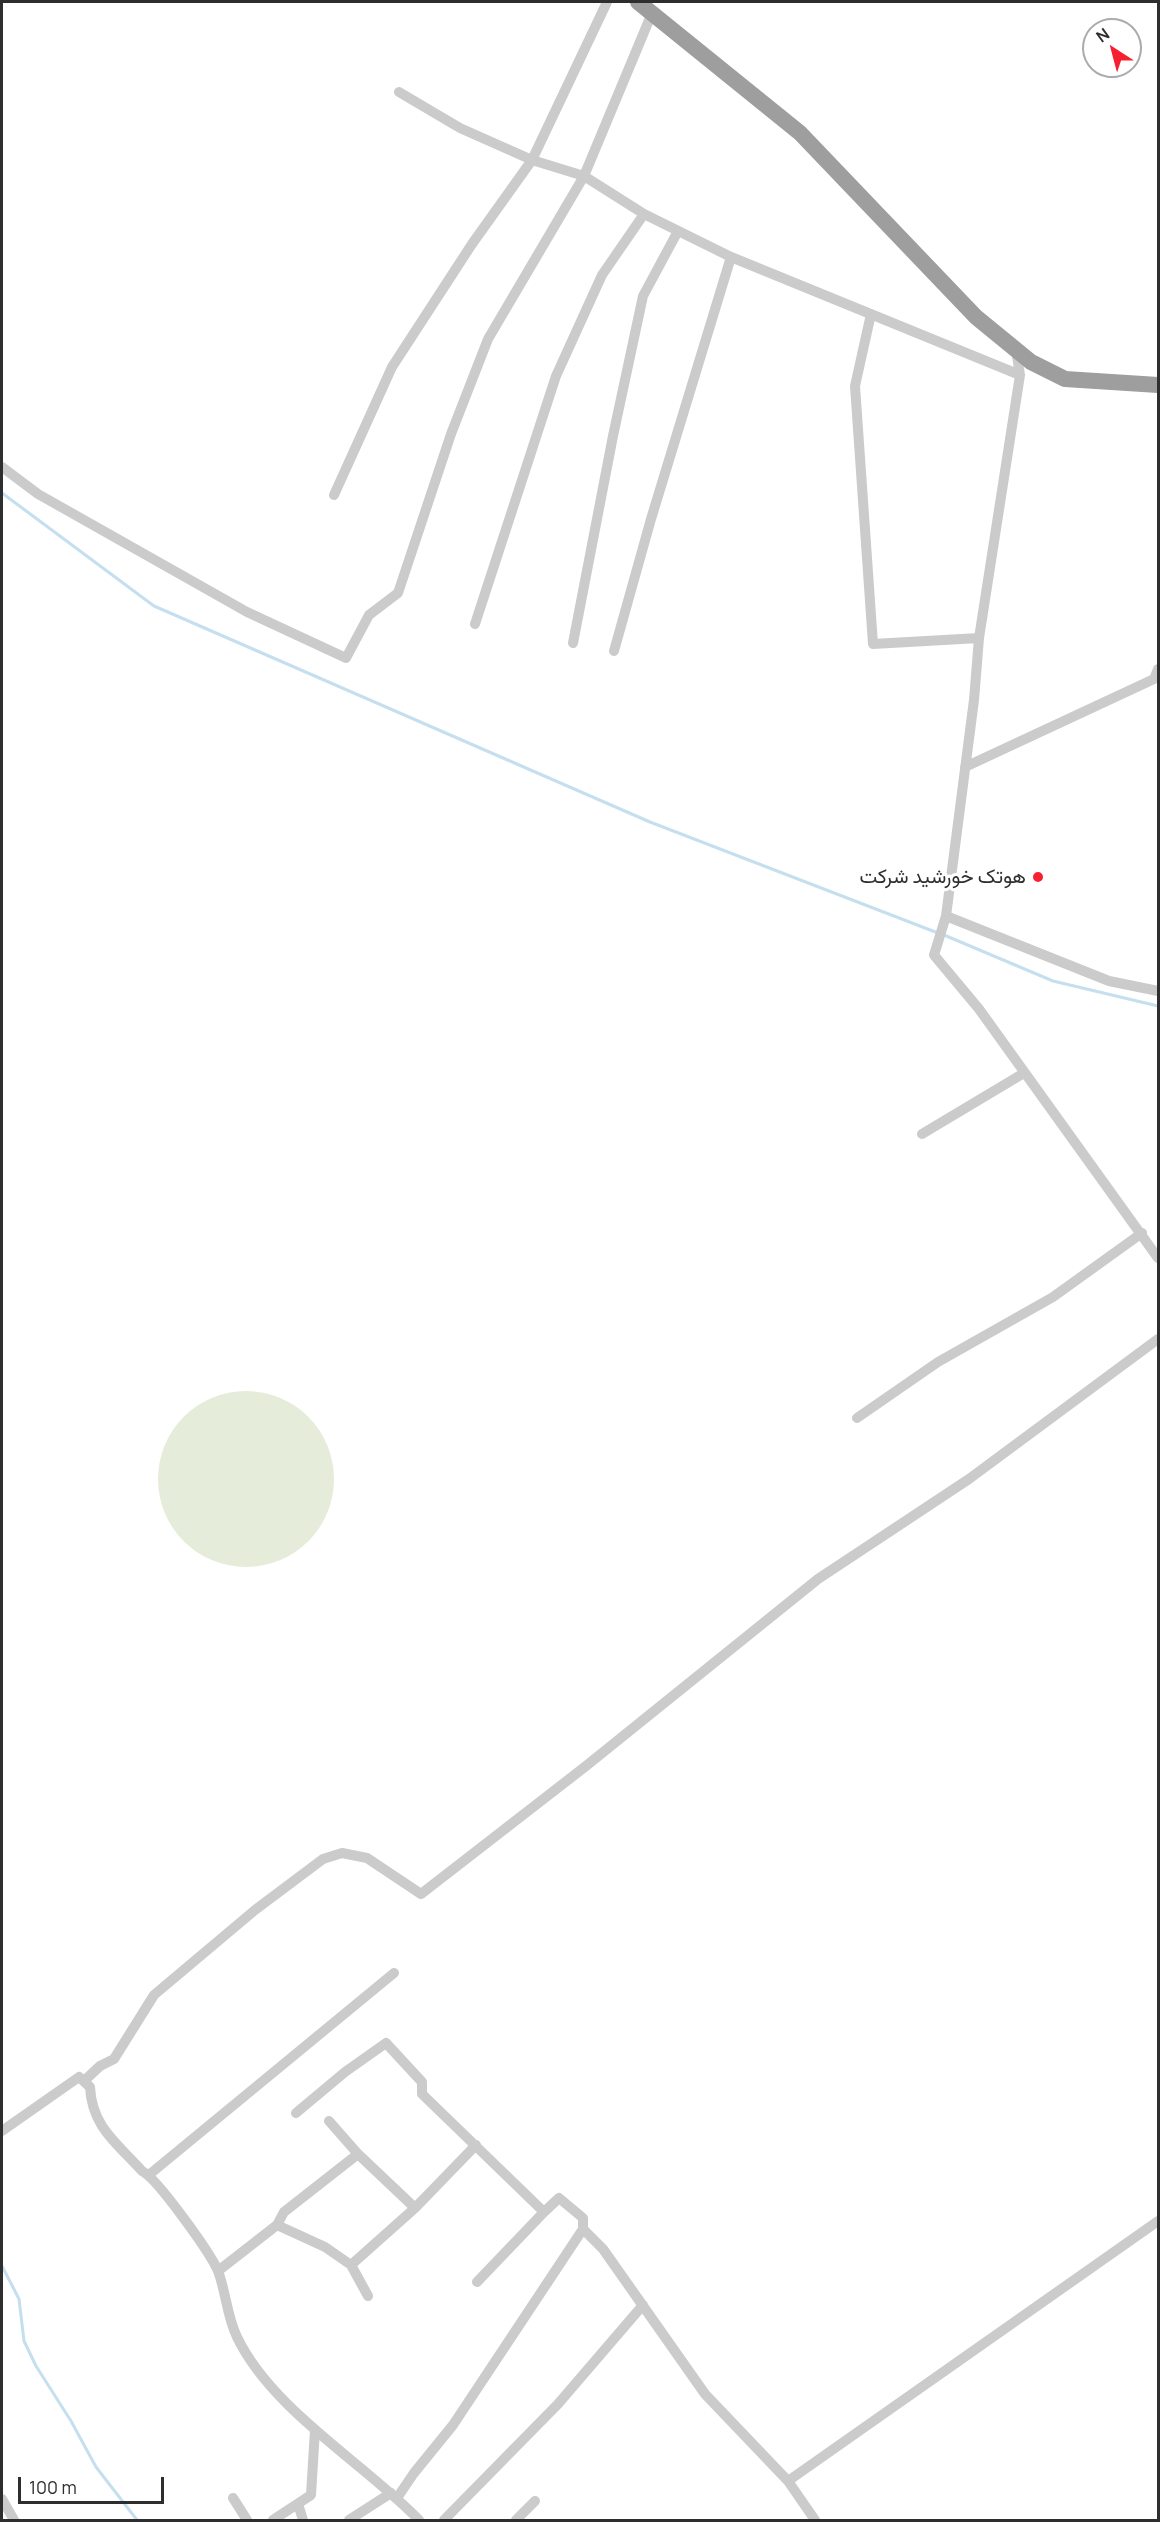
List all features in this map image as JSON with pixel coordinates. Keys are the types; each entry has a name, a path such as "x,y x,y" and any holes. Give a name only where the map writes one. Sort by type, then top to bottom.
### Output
{"highway":[{"path":"638,2 800,133 976,317 1031,362 1065,379 1158,385"}],"street":[{"path":"334,495 392,367 472,244 532,160 607,2"},
{"path":"2,467 38,494 247,612 346,658 369,615 398,593 451,434 488,339 584,176 652,13"},
{"path":"399,92 460,128 532,160 584,176 644,214 731,257 1020,375"},
{"path":"475,624 556,376 602,275 644,214"},
{"path":"573,643 617,413 643,296 678,231"},
{"path":"614,651 651,519 731,257"},
{"path":"871,314 855,386 873,644 979,639"},
{"path":"1016,349 1020,375 979,639 975,700 946,916 934,955 980,1009 1158,1258"},
{"path":"965,767 1154,679 1158,669"},
{"path":"946,916 1109,981 1158,991"},
{"path":"922,1134 1024,1073"},
{"path":"857,1418 938,1362 1053,1297 1142,1233"},
{"path":"84,2081 100,2066 114,2059 154,1995 255,1910 322,1859 342,1853 367,1858 421,1894 818,1580 969,1479 1158,1339"},
{"path":"150,2174 394,1972"},
{"path":"296,2114 345,2072 386,2043 422,2082 422,2094 544,2212"},
{"path":"2,2131 80,2077 90,2087 97,2121 142,2171 150,2174 177,2209 218,2271 237,2337 264,2379 315,2430 394,2495 419,2520"},
{"path":"329,2121 358,2154 415,2208"},
{"path":"351,2265 415,2208 476,2145"},
{"path":"218,2271 277,2225 284,2212 358,2154"},
{"path":"349,2520 394,2495 453,2425 583,2229 583,2218 558,2198 477,2282"},
{"path":"788,2481 1158,2221"},
{"path":"277,2225 325,2247 351,2265 368,2296"},
{"path":"583,2229 603,2249 705,2394 788,2481 815,2520"},
{"path":"444,2520 558,2404 643,2305"},
{"path":"273,2520 311,2495 315,2430"},
{"path":"233,2498 247,2520"},
{"path":"516,2520 535,2501"},
{"path":"298,2504 303,2520"},
{"path":"3,2506 14,2520"}],"green space":[{"path":"246,1391 280,1398 295,1406 308,1417 319,1430 327,1445 334,1479 327,1513 319,1528 308,1541 295,1552 280,1560 246,1567 212,1560 197,1552 184,1541 173,1528 165,1513 158,1479 165,1445 173,1430 184,1417 197,1406 212,1398"}],"waterway":[{"path":"2,493 154,606 650,822 938,933"},
{"path":"944,935 1053,981 1158,1006"},
{"path":"2,2266 19,2299 24,2341 36,2366 71,2421 96,2467 137,2520"}],"place":[{"name":"هوتک خورشید شرکت","path":"1038,877"}]}
